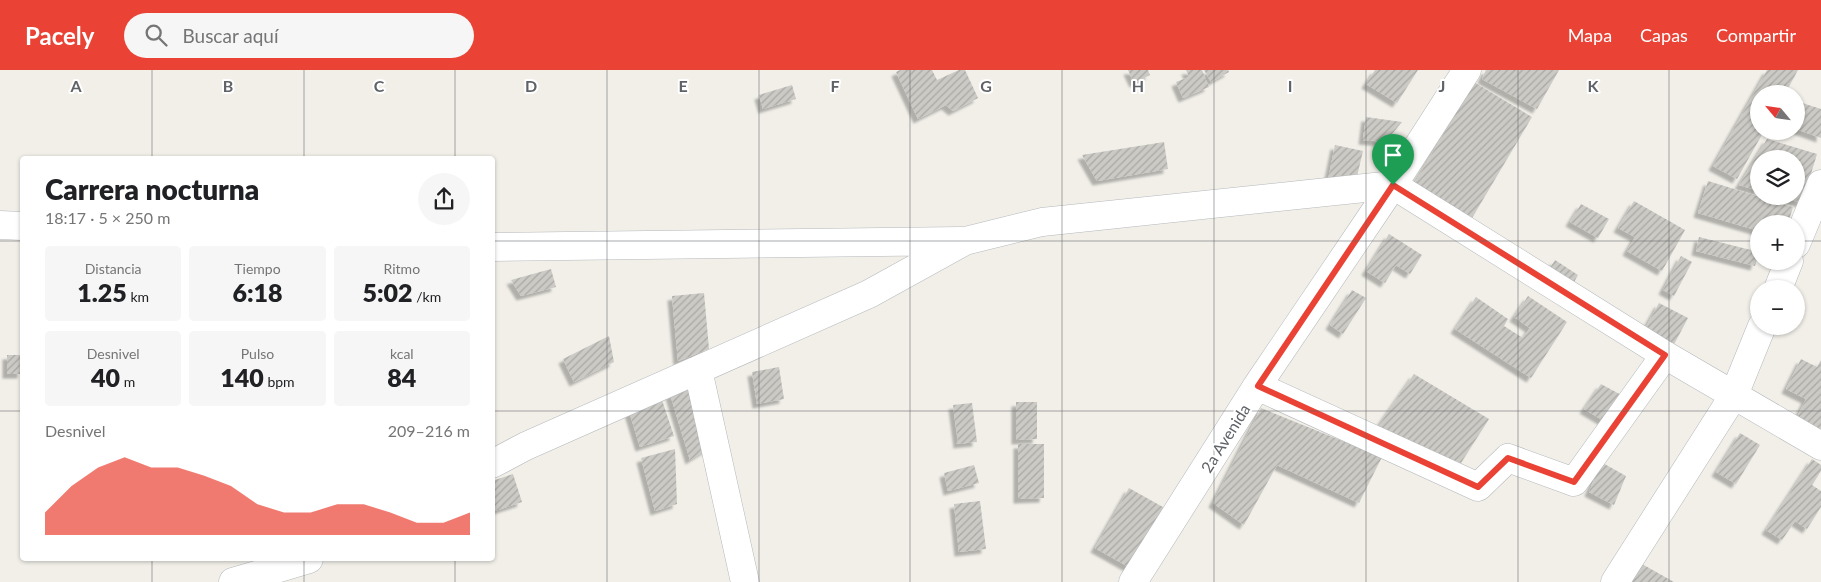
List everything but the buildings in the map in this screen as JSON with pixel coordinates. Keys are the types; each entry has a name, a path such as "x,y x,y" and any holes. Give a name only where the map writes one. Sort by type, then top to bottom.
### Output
{"street":[{"name":"2a Avenida","path":"1134,582 1258,386 1393,185 1462,72"},
{"path":"1805,222 1821,184"},
{"path":"495,247 965,241 1042,222 1393,185 1665,355 1821,446"},
{"path":"0,225 20,226"},
{"path":"495,462 526,446 869,294 965,241"},
{"path":"1615,582 1734,395 1758,335"},
{"path":"1258,386 1478,487 1508,458 1574,482 1665,355"},
{"path":"698,370 745,582"},
{"path":"233,582 308,567"}],"route":[{"path":"1393,185 1665,355 1574,482 1508,458 1478,487 1258,386 1393,185"}]}
